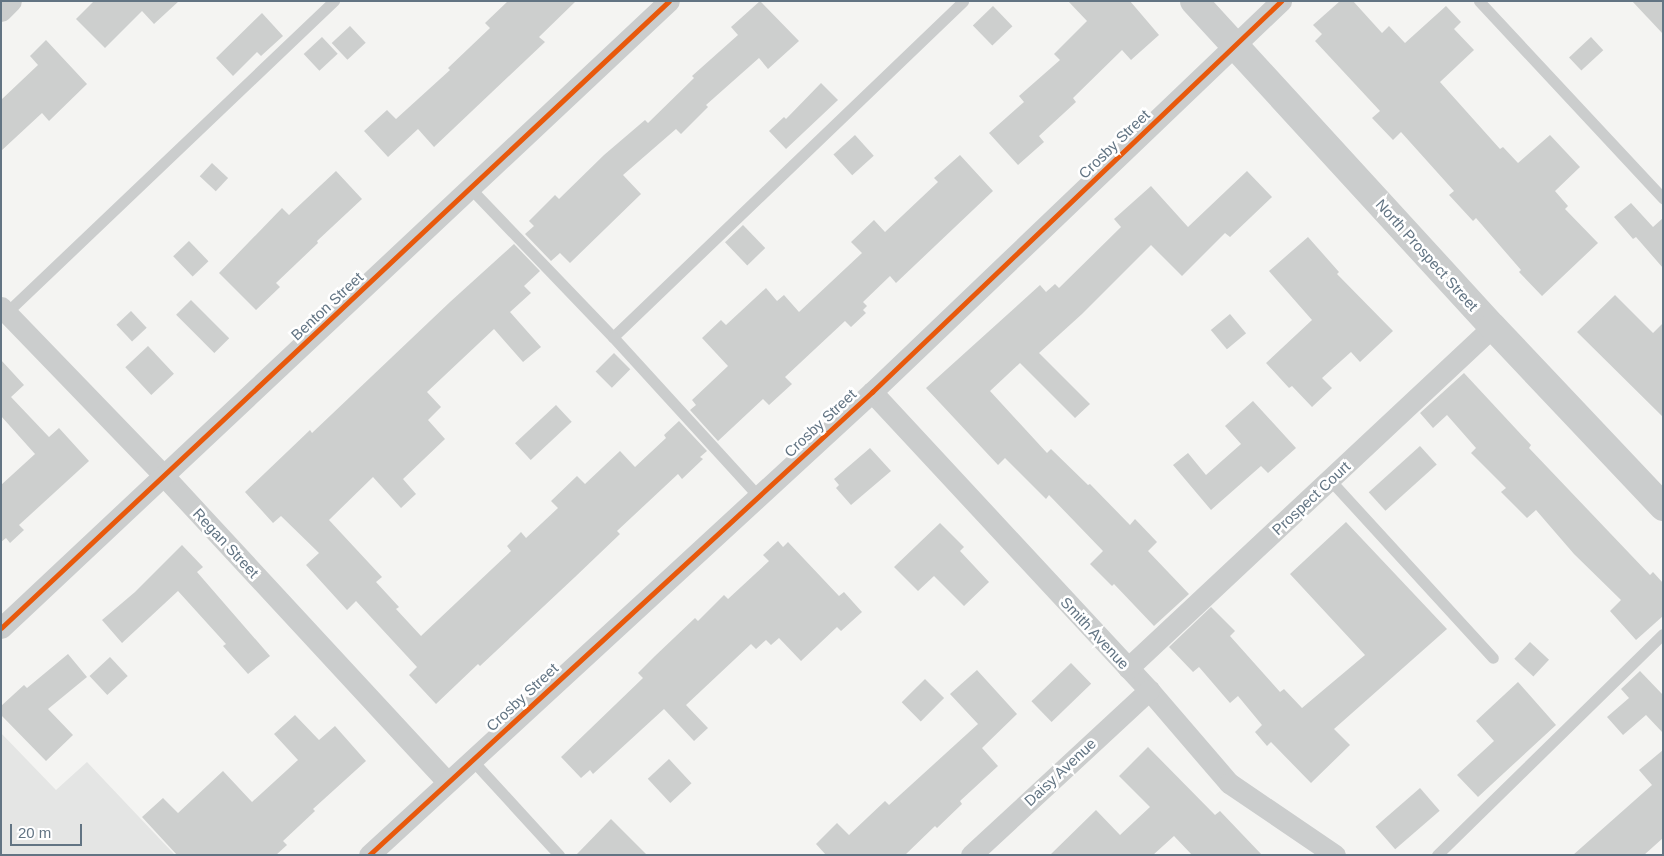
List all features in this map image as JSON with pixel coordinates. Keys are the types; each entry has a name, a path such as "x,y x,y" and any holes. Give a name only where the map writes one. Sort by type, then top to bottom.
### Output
{"street":[{"path":"1,11 11,1"},
{"name":"Benton Street","path":"1,628 669,1"},
{"name":"North Prospect Street","path":"1194,1 1493,328 1663,507"},
{"name":"Crosby Street","path":"369,855 872,392 1281,1"},
{"name":"Regan Street","path":"3,313 164,476 447,782"},
{"name":"Prospect Court","path":"1128,668 1493,328"},
{"name":"Smith Avenue","path":"872,392 1128,668 1229,783 1335,855"},
{"name":"Daisy Avenue","path":"971,855 1148,690"}],"lane":[{"path":"3,313 334,1"},
{"path":"613,337 963,1"},
{"path":"1478,1 1663,198"},
{"path":"470,188 613,337 759,497"},
{"path":"1330,480 1493,658"},
{"path":"1437,855 1663,634"},
{"path":"472,760 559,855"}],"shaded area":[{"path":"1,733 56,790 87,762 175,855 1,855"}],"building":[{"path":"94,1 179,1 154,24 142,11 105,48 76,19"},
{"path":"508,1 576,1 539,37 545,42 434,147 418,129 388,157 364,131 387,110 396,119 450,70 448,68 490,28 485,23"},
{"path":"760,1 799,41 768,69 759,58 706,105 708,107 681,134 676,129 623,175 641,194 570,263 560,253 551,261 525,234 534,226 529,221 555,195 559,199 604,155 645,120 648,123 694,78 692,76 738,35 731,27"},
{"path":"1068,1 1130,1 1159,35 1131,60 1122,50 1073,98 1076,102 1039,136 1044,142 1018,165 989,133 1024,102 1019,96 1060,60 1054,54 1087,21"},
{"path":"1340,1 1353,1 1382,33 1389,26 1405,43 1446,6 1461,22 1454,29 1474,50 1440,82 1500,149 1503,147 1518,163 1550,135 1580,167 1555,191 1568,206 1565,209 1598,243 1542,296 1519,272 1521,270 1476,218 1473,221 1449,195 1454,191 1401,132 1393,140 1372,118 1380,111 1315,41 1322,34 1313,25"},
{"path":"1632,1 1663,1 1663,34"},
{"path":"993,6 1012,26 992,46 973,25"},
{"path":"262,13 283,36 261,56 257,52 233,76 216,58"},
{"path":"350,26 366,43 347,60 332,43"},
{"path":"322,37 338,54 319,71 304,54"},
{"path":"1591,37 1603,50 1581,71 1569,57"},
{"path":"46,40 87,84 49,121 42,113 1,151 1,100 38,65 30,56"},
{"path":"821,83 838,100 786,149 769,131 784,117 786,119"},
{"path":"855,135 874,156 852,175 833,154"},
{"path":"960,155 993,191 896,283 890,276 863,302 867,306 863,310 866,313 851,327 845,321 785,377 792,384 769,405 763,399 718,441 690,410 696,405 692,400 728,366 702,338 721,320 726,325 766,288 777,301 784,295 799,312 862,253 851,242 874,220 885,232 938,182 934,178"},
{"path":"212,163 228,178 216,191 200,176"},
{"path":"336,171 362,199 276,283 280,287 256,310 219,273 282,208 289,215"},
{"path":"1247,171 1272,197 1230,237 1225,233 1182,276 1151,245 1082,314 1039,353 1090,404 1075,418 1020,363 990,391 1047,453 1051,449 1088,485 1090,484 1130,525 1135,519 1157,542 1148,551 1189,594 1154,626 1114,584 1112,586 1090,564 1103,551 1049,495 1046,499 1005,458 998,465 926,388 1040,285 1046,292 1055,284 1059,288 1121,227 1114,219 1151,186 1188,227"},
{"path":"1631,203 1653,227 1663,218 1663,268 1636,237 1633,239 1614,217"},
{"path":"743,225 765,248 747,265 725,242"},
{"path":"1308,237 1339,272 1337,274 1393,331 1360,362 1351,352 1322,378 1332,388 1312,407 1292,386 1289,388 1266,363 1312,320 1269,271"},
{"path":"189,241 208,261 193,276 173,256"},
{"path":"514,244 540,271 524,286 531,293 510,312 541,347 523,362 494,329 427,392 441,407 428,420 445,439 403,479 416,494 401,508 373,477 329,520 382,577 376,582 399,607 396,609 421,636 511,551 507,546 521,532 526,538 558,508 551,501 577,476 585,484 620,451 635,467 666,438 664,435 679,421 707,451 700,457 703,459 682,479 678,474 617,531 620,534 575,577 480,666 478,664 436,704 409,675 417,667 356,601 347,610 306,565 319,553 281,516 273,523 245,492 310,430 312,433"},
{"path":"1615,295 1653,333 1663,323 1663,417 1577,332"},
{"path":"191,300 229,338 214,353 176,315"},
{"path":"131,311 147,328 132,341 116,325"},
{"path":"1230,314 1246,333 1227,349 1211,330"},
{"path":"148,346 174,374 151,395 125,367"},
{"path":"614,353 630,369 612,388 596,371"},
{"path":"1,360 24,385 11,397 49,437 59,428 89,461 19,525 24,530 10,543 6,538 1,542 1,485 35,454 1,416"},
{"path":"1464,373 1531,445 1529,448 1650,575 1653,572 1663,583 1663,616 1636,640 1610,611 1621,600 1574,554 1536,510 1527,518 1501,492 1506,488 1471,453 1476,448 1447,415 1433,428 1420,413"},
{"path":"1253,401 1296,448 1268,473 1261,466 1211,510 1173,465 1188,453 1206,475 1241,444 1225,426"},
{"path":"556,405 572,422 531,460 515,443"},
{"path":"1420,446 1437,465 1385,511 1369,492"},
{"path":"870,448 891,471 851,505 836,488 839,485 834,479"},
{"path":"1346,522 1447,629 1334,729 1350,745 1311,783 1271,742 1267,746 1255,732 1262,725 1238,696 1230,703 1199,667 1193,672 1169,647 1211,607 1235,631 1230,636 1280,692 1284,689 1302,708 1365,655 1290,574"},
{"path":"940,523 964,547 960,551 989,582 964,606 934,576 918,591 894,567"},
{"path":"778,541 783,547 788,542 839,596 844,592 862,612 841,631 837,627 801,661 779,638 771,645 766,640 756,649 751,644 686,705 708,728 694,741 664,709 593,774 590,770 581,778 561,757 643,678 638,673 695,618 698,621 724,595 728,599 769,561 763,555"},
{"path":"182,545 203,567 197,572 270,656 248,674 223,646 226,644 178,591 122,643 102,620 135,592"},
{"path":"1530,642 1549,660 1533,677 1514,659"},
{"path":"68,654 87,677 48,709 73,735 46,761 1,715 1,706 24,685 27,688"},
{"path":"110,657 128,676 107,695 90,676"},
{"path":"1071,663 1091,684 1052,722 1031,701"},
{"path":"977,670 1017,714 982,748 998,766 960,801 962,804 937,828 935,826 905,855 826,855 816,844 837,823 849,835 885,801 889,805 978,724 950,694"},
{"path":"1640,671 1663,695 1663,733 1646,715 1623,735 1607,717 1629,698 1621,689"},
{"path":"925,679 944,698 921,721 902,702"},
{"path":"1518,682 1556,725 1478,797 1457,775 1494,741 1476,721"},
{"path":"295,715 319,740 335,726 366,761 313,809 315,811 283,841 287,845 276,855 177,855 142,817 163,798 178,813 223,771 252,802 298,760 274,734"},
{"path":"1148,747 1215,815 1220,811 1262,855 1192,855 1174,836 1153,855 1050,855 1096,810 1120,835 1150,807 1119,776"},
{"path":"1663,750 1663,838 1644,855 1573,855 1652,785 1639,770"},
{"path":"669,759 692,783 670,803 648,779"},
{"path":"1420,788 1440,811 1395,849 1375,827"},
{"path":"611,819 647,855 576,855"}],"cycle path":[{"path":"1,628 669,1"},
{"path":"369,855 872,392 1281,1"}]}
